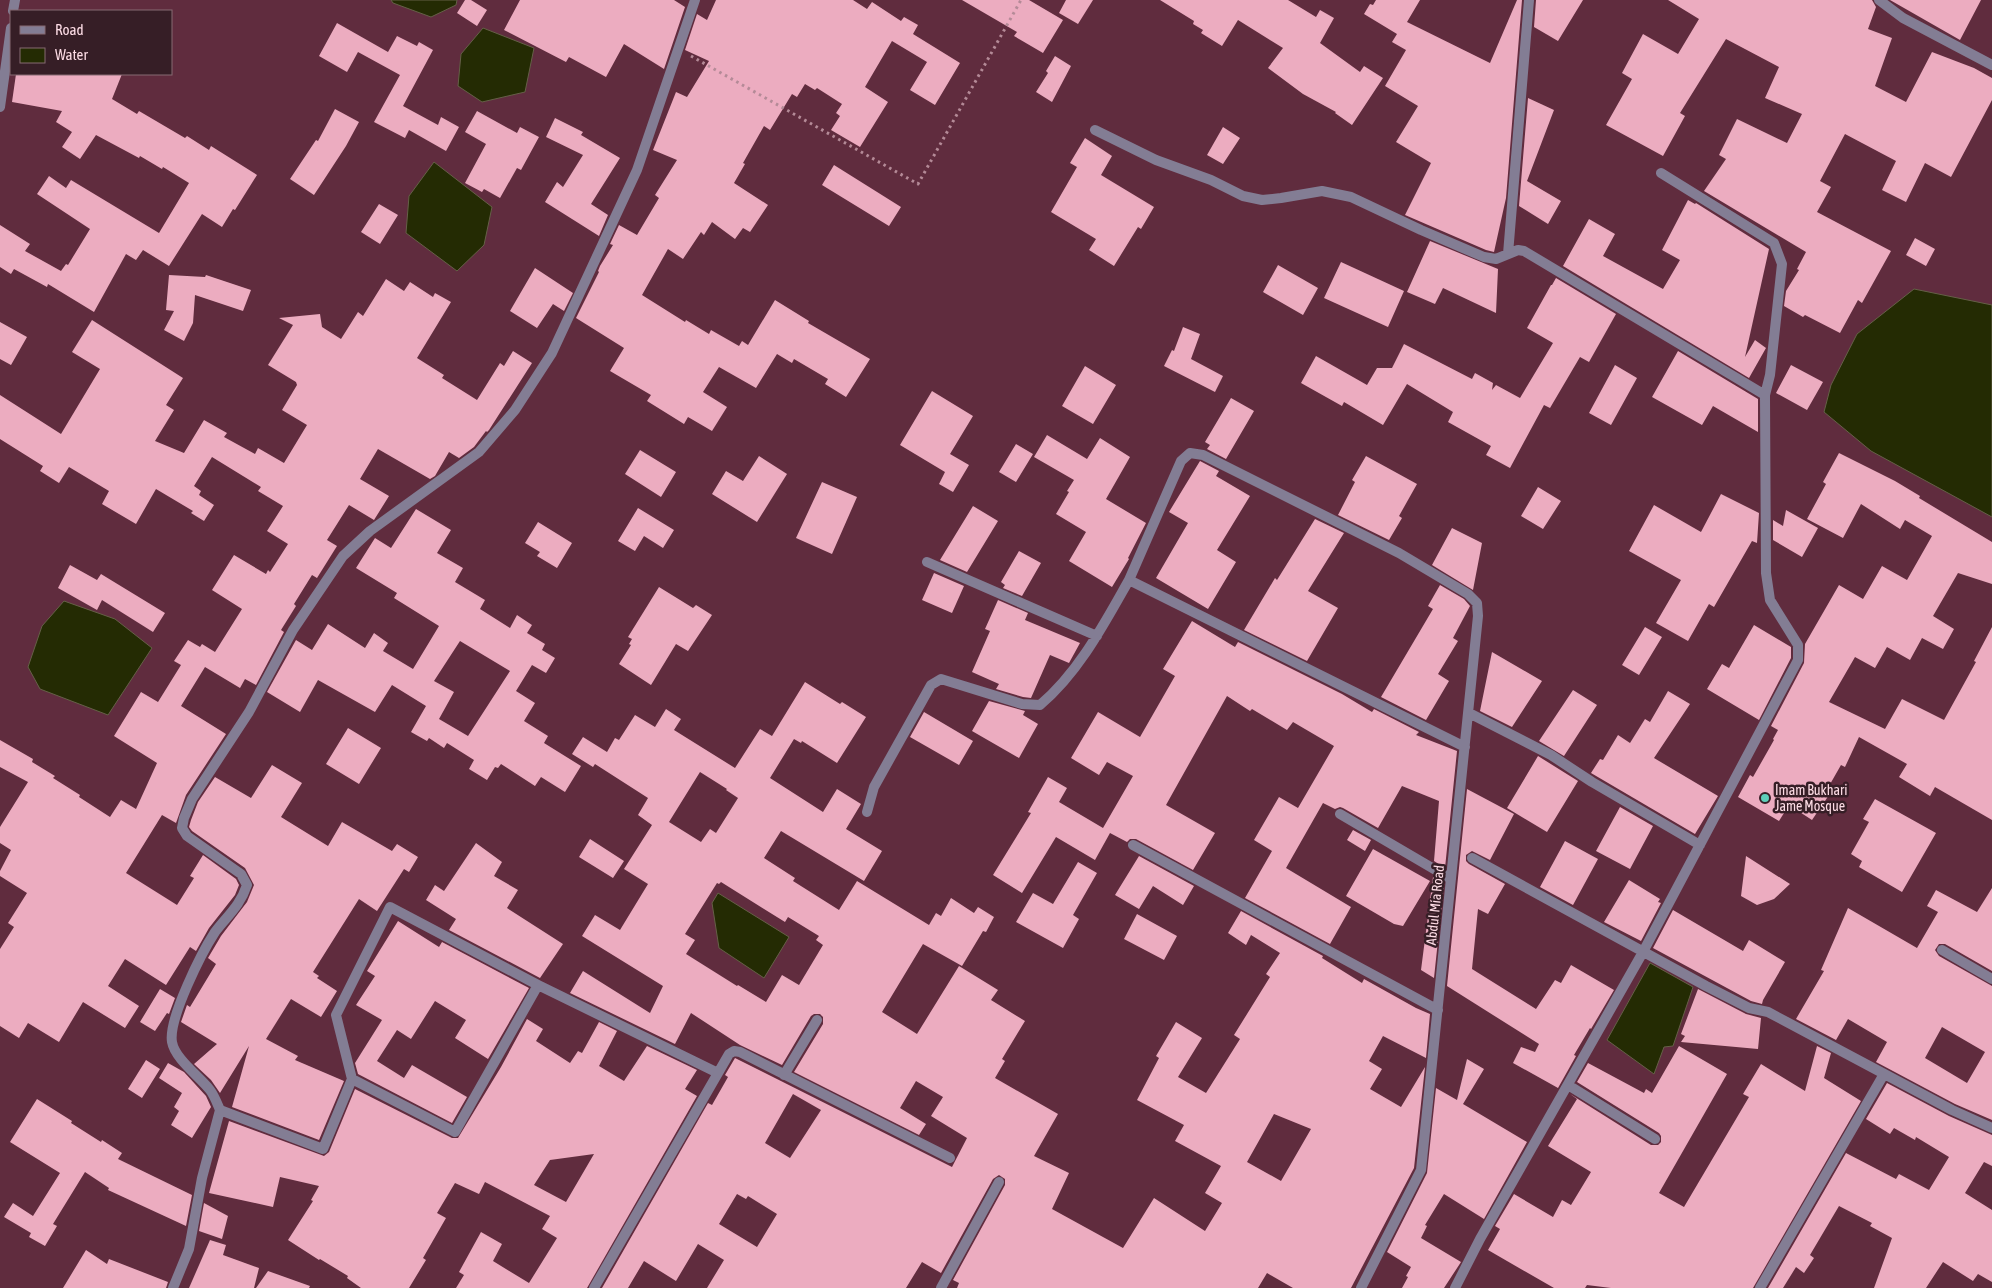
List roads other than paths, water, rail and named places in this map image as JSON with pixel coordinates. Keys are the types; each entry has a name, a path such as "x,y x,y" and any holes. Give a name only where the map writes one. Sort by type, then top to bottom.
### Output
{"street":[{"path":"173,1288 189,1248 202,1178 220,1110 210,1090 180,1058 172,1042 172,1030 175,1016 198,962 215,933 242,899 247,885 241,874 186,836 182,828 184,818 192,799 249,712 293,630 343,556 370,531 479,452 515,410 552,353 637,170 680,49 695,0"},
{"path":"1508,254 1529,0"},
{"path":"1879,0 1903,18 1992,64"},
{"path":"0,107 10,35"},
{"path":"1095,130 1156,160 1211,180 1243,196 1262,200 1322,191 1351,196 1421,230 1484,256 1496,259 1518,250 1524,251 1765,395"},
{"path":"1455,1288 1480,1239 1643,952 1798,660 1798,645 1770,600 1766,573 1765,395 1770,375 1782,264 1774,243 1661,173"},
{"name":"Abdul Mia Road","path":"1130,580 1181,461 1190,453 1203,455 1399,553 1468,594 1477,603 1478,616 1469,713 1421,1170 1361,1288"},
{"path":"927,562 1097,636"},
{"path":"867,812 874,787 931,685 941,679 1022,704 1040,705 1058,689 1097,636 1130,580 1465,747"},
{"path":"1469,713 1550,755 1592,782 1700,845"},
{"path":"1340,814 1452,879"},
{"path":"1133,845 1438,1010"},
{"path":"1472,858 1749,1008 1768,1012 1952,1110 1992,1128"},
{"path":"220,1110 323,1149 352,1079 336,1015 390,907 538,985 718,1073"},
{"path":"1942,950 1992,979"},
{"path":"352,1079 455,1132 538,985"},
{"path":"784,1075 817,1020"},
{"path":"594,1288 729,1054 734,1051 740,1052 950,1158"},
{"path":"1760,1288 1884,1074"},
{"path":"1568,1084 1655,1139"},
{"path":"941,1288 999,1182"}],"water":[{"path":"391,0 457,0 456,5 431,17 393,3"},
{"path":"483,28 534,48 525,92 482,102 458,86 461,54"},
{"path":"434,162 492,207 484,245 457,271 406,233 409,196"},
{"path":"1914,289 1992,305 1992,517 1871,451 1824,412 1831,385 1857,334"},
{"path":"64,601 115,619 152,648 108,715 40,689 28,667 42,626"},
{"path":"718,893 789,937 764,978 719,948 712,903"},
{"path":"1650,963 1693,987 1673,1046 1664,1047 1654,1074 1607,1040"}],"place":[{"name":"Imam Bukhari Jame Mosque","path":"1765,798"}]}
